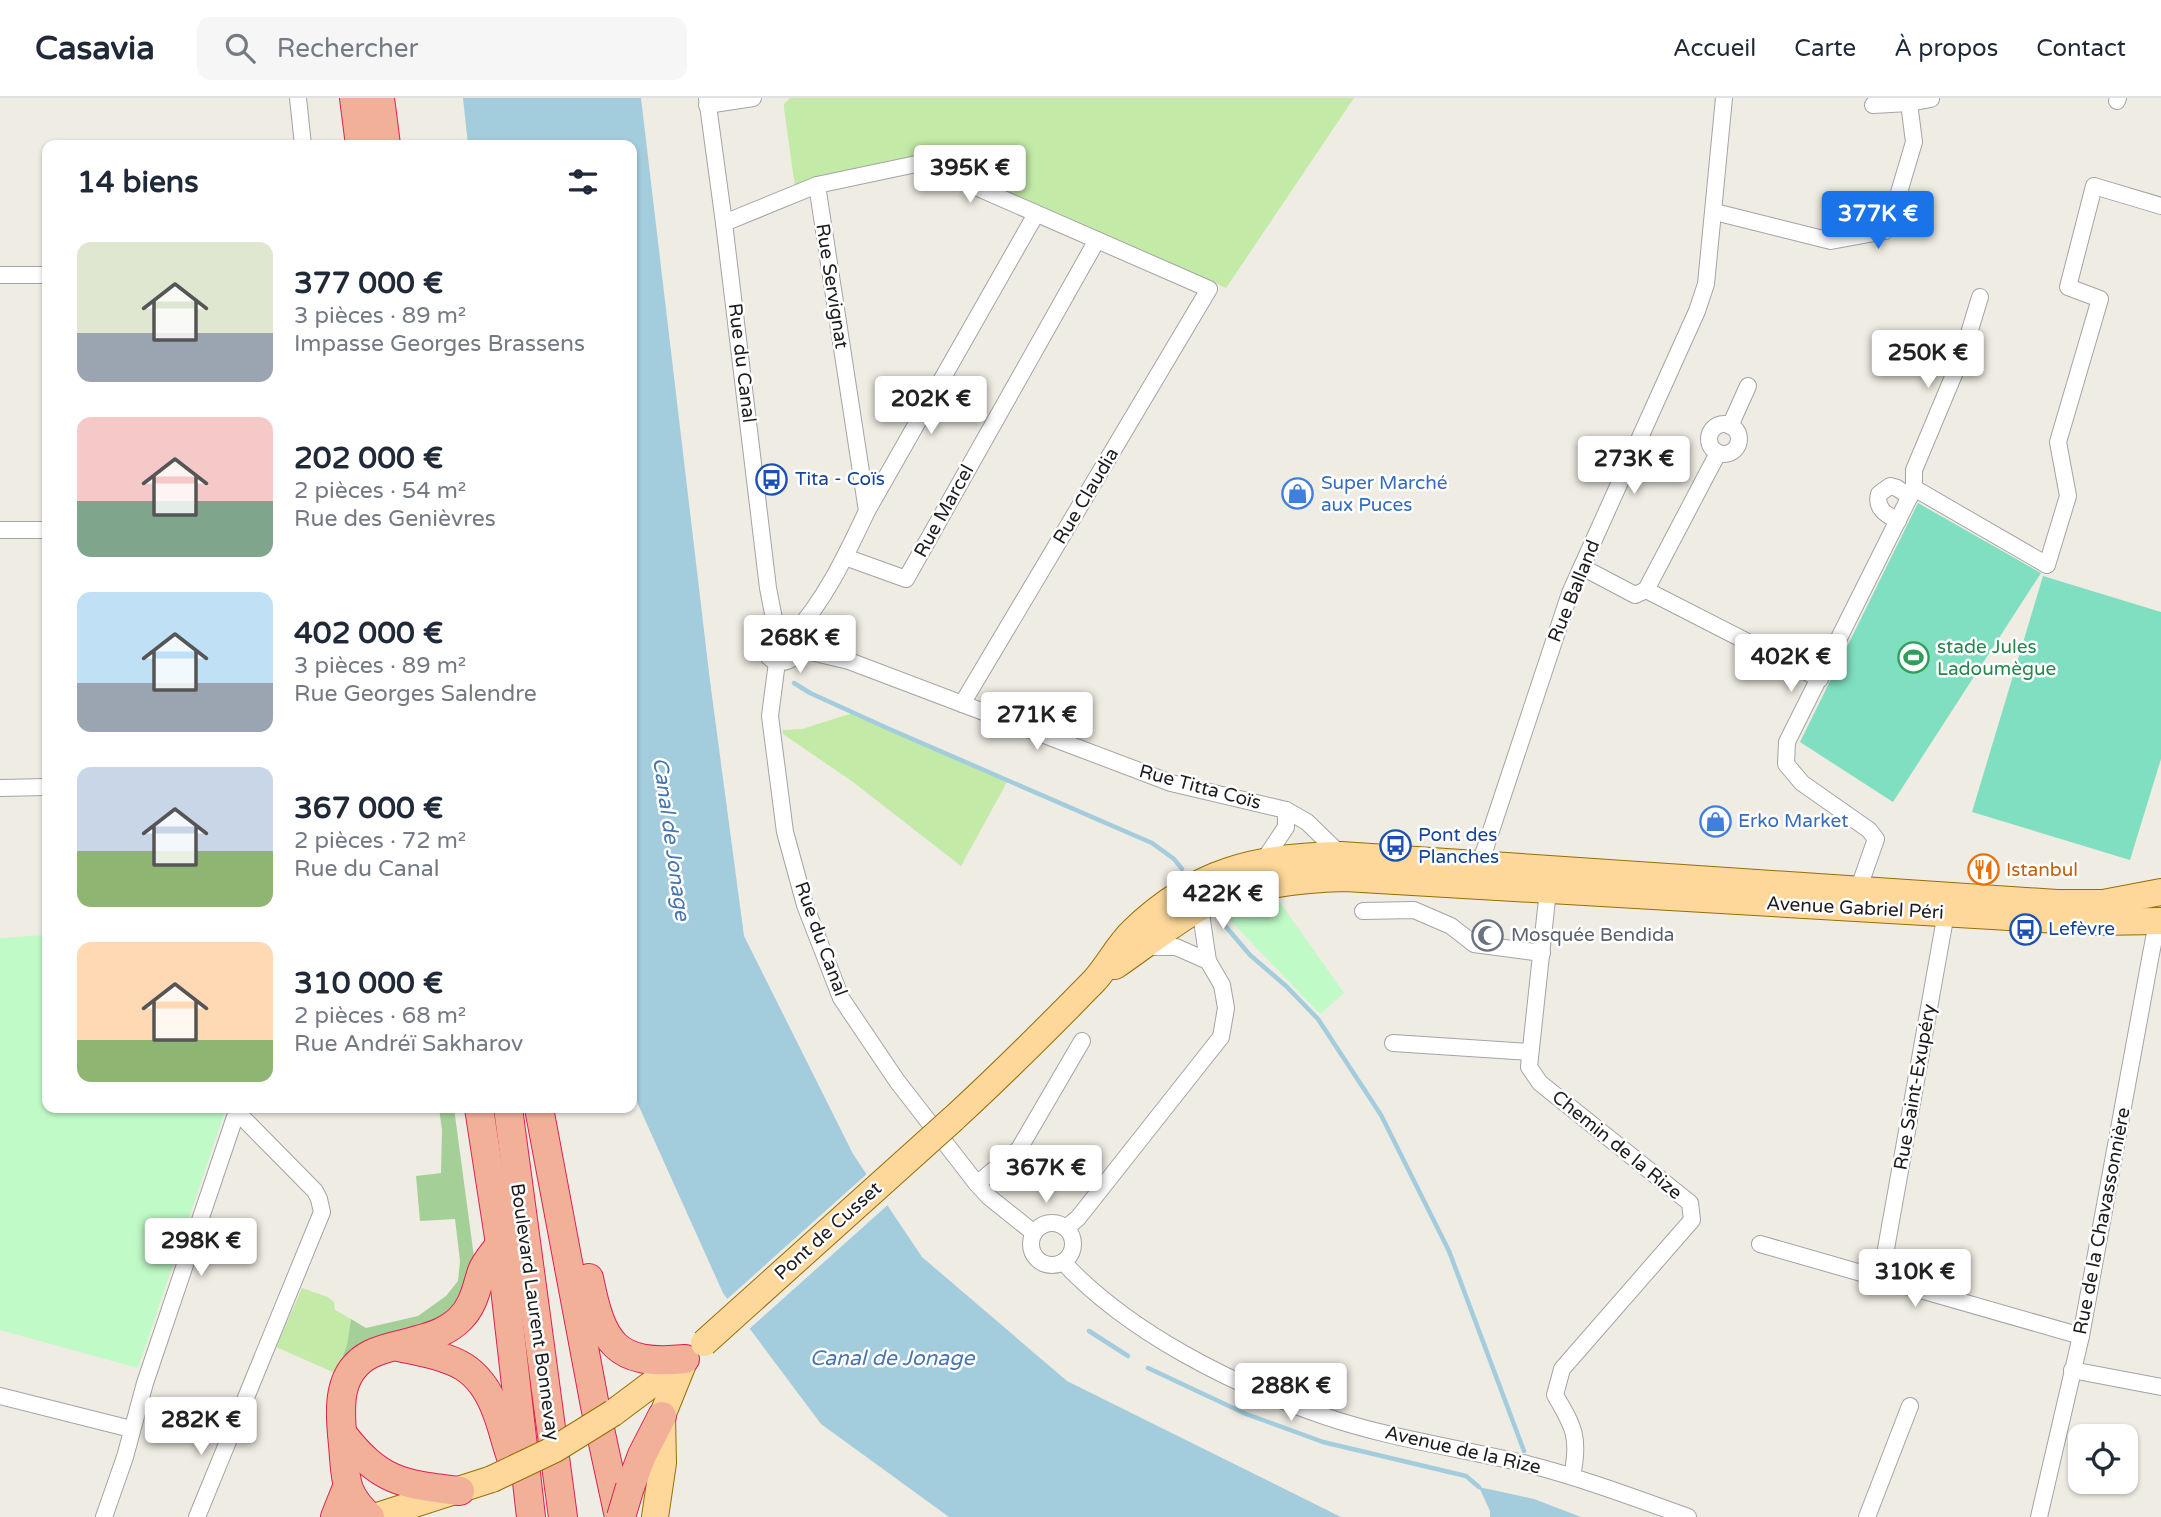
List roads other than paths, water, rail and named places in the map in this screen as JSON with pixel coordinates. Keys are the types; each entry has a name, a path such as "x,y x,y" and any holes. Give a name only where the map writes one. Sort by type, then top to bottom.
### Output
{"highway":[{"path":"354,98 359,140"},
{"path":"380,98 385,140"},
{"name":"Boulevard Laurent Bonnevay","path":"480,1113 500,1244 531,1517"},
{"name":"Boulevard Laurent Bonnevay","path":"509,1113 563,1517"},
{"path":"540,1113 609,1468 621,1517"},
{"path":"554,1113 595,1308 615,1347 633,1357 660,1361 694,1351"},
{"path":"372,1517 354,1501 347,1487 339,1409 341,1396 351,1374 370,1354 431,1336 449,1329 460,1320 477,1291 483,1269 500,1244"},
{"path":"396,1347 448,1359 463,1365 477,1376 489,1394 511,1458 528,1489"},
{"path":"621,1517 642,1455 662,1416"},
{"path":"342,1433 368,1464 382,1474 416,1486 460,1491"},
{"path":"335,1517 347,1487"}],"main road":[{"name":"Avenue Gabriel Péri","path":"1201,899 1217,874 1264,860 1306,855 1341,855 1478,876 1548,890 2094,922 2160,922"},
{"name":"Avenue Gabriel Péri","path":"1548,890 1559,879 1623,883 1644,875"},
{"name":"Avenue Gabriel Péri","path":"1201,899 1313,879 1478,876 1644,875 2068,903 2102,903 2161,892"},
{"path":"1184,891 1201,899 1143,947 1096,978 1132,932 1184,891"},
{"name":"Pont de Cusset","path":"372,1517 492,1479 555,1449 613,1413 694,1351 953,1119 1096,978"},
{"path":"655,1517 663,1463 662,1416 694,1351"}],"street":[{"path":"298,98 302,140"},
{"path":"707,102 753,98"},
{"name":"Rue Balland","path":"1478,876 1570,593 1697,311 1706,284 1724,98"},
{"path":"1873,105 1931,99"},
{"name":"Rue du Canal","path":"707,102 768,588 776,629"},
{"path":"1715,212 1831,241 1885,231 1914,142 1909,103"},
{"path":"724,223 817,185 921,163 1097,240"},
{"name":"Rue Servignat","path":"817,185 867,511"},
{"path":"1898,521 1883,513 1879,506 1879,494 1890,486 1912,492 2047,565 2068,496 2058,442 2100,299 2068,287 2094,186 2161,206"},
{"path":"796,641 785,628 776,629 768,634 765,650 769,657 777,662 794,657 796,641 804,622 845,557 867,511 1036,214"},
{"name":"Rue Claudia","path":"962,704 1209,289 1097,240"},
{"name":"Rue Marcel","path":"845,557 905,579 1097,240"},
{"path":"0,275 42,275"},
{"path":"1858,890 1876,839 1869,830 1802,783 1786,764 1787,742 1912,492 1914,470 1963,353 1980,297"},
{"path":"1582,568 1636,595 1646,590 1718,453 1709,443 1710,434 1720,424 1730,426 1748,386"},
{"path":"0,530 42,530"},
{"path":"1646,590 1820,679"},
{"name":"Rue Titta Coïs","path":"796,641 1171,783 1286,810 1307,822 1341,855"},
{"name":"Rue du Canal","path":"777,662 770,716 785,832 804,905 841,998 897,1082 977,1184 1034,1233"},
{"path":"0,788 42,787"},
{"name":"Rue Titta Coïs","path":"1264,860 1286,827 1286,810"},
{"name":"Chemin de la Rize","path":"1548,890 1529,1067 1540,1083 1690,1203 1692,1220 1562,1369 1555,1395 1574,1427 1576,1455 1572,1476"},
{"path":"1066,1228 1078,1218 1221,1037 1226,1008 1222,985 1208,961 1201,899"},
{"path":"1363,911 1414,910 1451,926 1474,944 1542,953"},
{"name":"Rue Saint-Exupéry","path":"1884,1260 1946,913"},
{"name":"Rue de la Chavassonnière","path":"2039,1517 2081,1336 2160,922"},
{"path":"1143,947 1176,947 1208,961"},
{"path":"977,1184 1019,1149 1082,1041"},
{"path":"1393,1042 1530,1052"},
{"path":"104,1517 236,1113"},
{"path":"197,1517 322,1212 320,1199 315,1191 239,1113"},
{"path":"1045,1224 1060,1224 1066,1228 1073,1246 1068,1258 1049,1265 1037,1258 1031,1246 1034,1233 1045,1224"},
{"path":"1760,1244 2081,1336"},
{"name":"Avenue de la Rize","path":"1063,1262 1079,1280 1147,1332 1231,1378 1321,1415 1404,1438 1572,1476 1688,1517"},
{"path":"2072,1370 2161,1387"},
{"path":"0,1396 131,1429"},
{"path":"1867,1517 1910,1406"}],"water":[{"name":"Canal de Jonage","path":"463,98 641,98 710,681 744,936 853,1154 922,1257 1067,1381 1341,1517 949,1517 821,1424 723,1293 637,1102 637,140 467,140"},
{"path":"1479,1487 1534,1499 1581,1517 1490,1517"}],"waterway":[{"path":"794,683 887,728 1152,843 1174,859 1182,869"},
{"path":"1221,921 1250,955 1318,1019 1381,1115 1449,1251 1524,1451"},
{"path":"1089,1331 1128,1356"},
{"path":"1148,1368 1246,1414 1323,1442 1466,1476 1479,1487"}],"place":[{"name":"Tita - Coïs","path":"772,479"},
{"name":"Super Marché aux Puces","path":"1298,494"},
{"name":"stade Jules Ladoumègue","path":"1914,658"},
{"name":"Erko Market","path":"1715,821"},
{"name":"Pont des Planches","path":"1395,846"},
{"name":"Istanbul","path":"1983,870"},
{"name":"Lefèvre","path":"2025,929"},
{"name":"Mosquée Bendida","path":"1488,935"}]}
